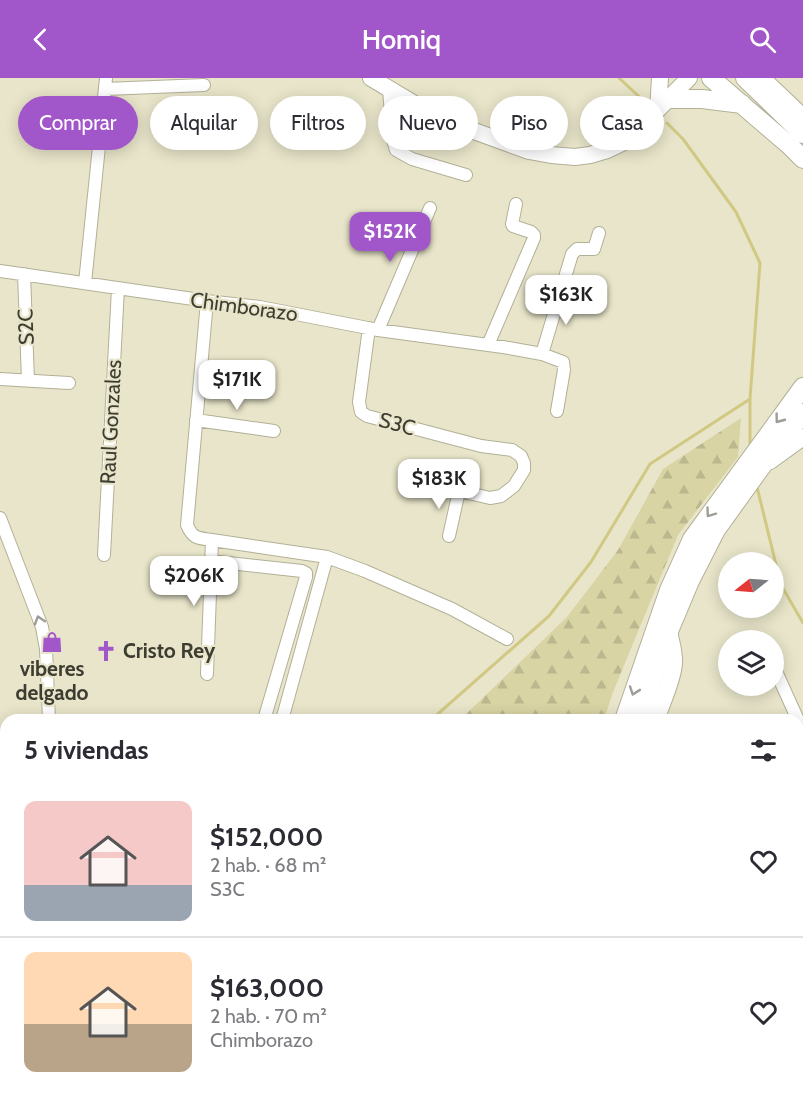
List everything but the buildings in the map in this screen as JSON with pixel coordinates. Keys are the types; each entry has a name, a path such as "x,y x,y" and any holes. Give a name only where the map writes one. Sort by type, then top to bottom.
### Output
{"main road":[{"path":"711,78 789,144 803,159"},
{"path":"745,78 803,134"},
{"path":"664,105 702,99 744,105"},
{"path":"642,714 669,631 690,581 716,530 803,387"},
{"path":"626,714 669,590 692,538 803,413"}],"street":[{"path":"371,78 438,118 529,151 574,157 607,150"},
{"path":"660,78 661,96"},
{"path":"664,103 689,78"},
{"path":"762,78 803,117"},
{"path":"85,283 105,83 204,86"},
{"path":"389,89 393,140 396,150 412,159 466,175"},
{"path":"488,345 534,238 531,232 513,226 516,204"},
{"name":"S3C","path":"430,208 373,329 359,402 361,412 367,416 481,446 512,450 521,456 524,470 520,478 514,486 501,495 490,498 459,491"},
{"path":"557,411 564,370 563,362 542,354 572,254 577,249 594,249 599,233"},
{"name":"Chimborazo","path":"0,271 260,307 373,329 542,354"},
{"name":"S2C","path":"24,274 28,380"},
{"name":"Raul Gonzales","path":"104,555 117,288"},
{"path":"207,301 187,525 191,534 198,538 327,557 452,609 507,639"},
{"path":"0,379 69,383"},
{"path":"196,420 274,431"},
{"path":"755,467 803,437"},
{"path":"434,485 459,491 449,536"},
{"path":"0,518 42,627 46,649 49,714"},
{"path":"207,674 212,540"},
{"path":"284,714 327,557"},
{"path":"211,561 306,573 266,714"},
{"path":"658,714 674,665 669,631"},
{"path":"784,689 795,714"}],"green space":[{"path":"741,418 738,457 678,535 606,714 466,714 567,617 618,550 663,469"}],"waterway":[{"path":"619,78 638,96"},
{"path":"667,123 683,139 736,212 760,263 750,399 750,448"},
{"path":"438,714 549,616 591,562 650,464 750,399"},
{"path":"757,487 781,585 803,623"}],"place":[{"name":"viberes delgado","path":"52,642"},
{"name":"Cristo Rey","path":"106,651"}]}
